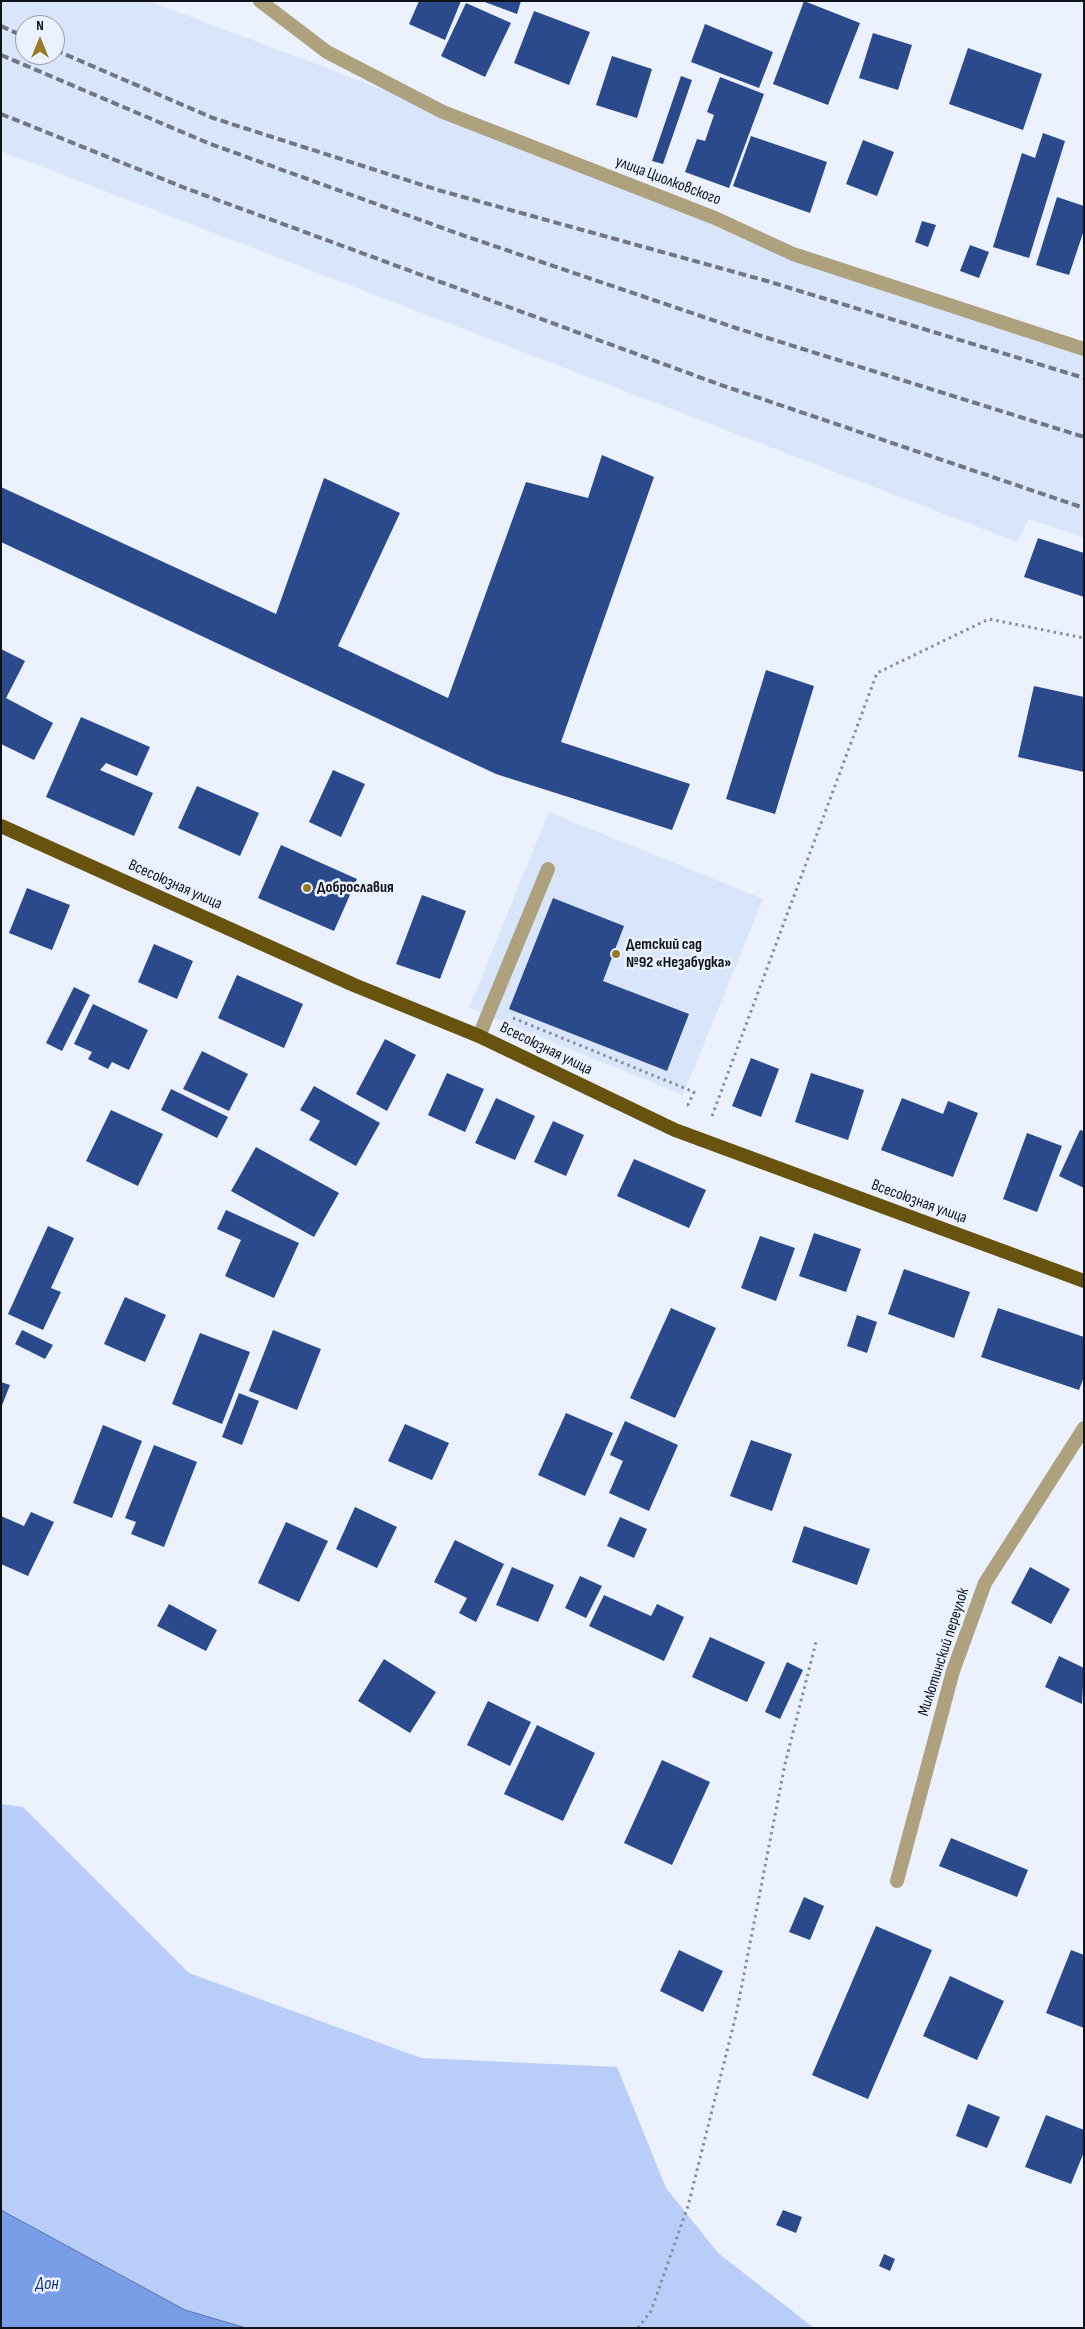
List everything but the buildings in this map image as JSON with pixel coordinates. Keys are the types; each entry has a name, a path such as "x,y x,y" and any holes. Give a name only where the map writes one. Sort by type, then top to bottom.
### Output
{"highway":[{"name":"Всесоюзная улица","path":"1,826 354,985 480,1036 675,1130 1084,1281"}],"street":[{"name":"улица Циолковского","path":"260,1 327,52 443,112 715,218 793,254 1084,350"},
{"path":"480,1036 548,869"},
{"name":"Милютинский переулок","path":"897,1881 953,1671 985,1583 1084,1428"}],"path":[{"path":"703,1140 878,673 989,619 1084,638"},
{"path":"490,1010 694,1092 688,1105"},
{"path":"638,2328 650,2311 688,2206 736,2015 785,1764 816,1642"}],"shaded area":[{"path":"1,1 148,1 314,63 873,282 1084,349 1084,538 1029,519 1017,542 1,151"},
{"name":"Детский сад №92 «Незабудка»","path":"549,812 763,899 683,1095 469,1008"},
{"path":"1,1804 23,1807 189,1973 421,2058 617,2067 666,2188 718,2253 814,2328 246,2328 185,2310 1,2210"}],"water":[{"name":"Дон","path":"1,2210 185,2310 246,2328 1,2328"}],"railway":[{"path":"1,26 15,32"},
{"path":"65,54 213,118 438,190 767,281 1084,378"},
{"path":"1,55 208,143 462,235 739,329 1084,437"},
{"path":"1,114 185,188 718,384 1084,508"}],"place":[{"name":"Доброславия","path":"307,888"},
{"name":"Детский сад №92 «Незабудка»","path":"616,954"}]}
